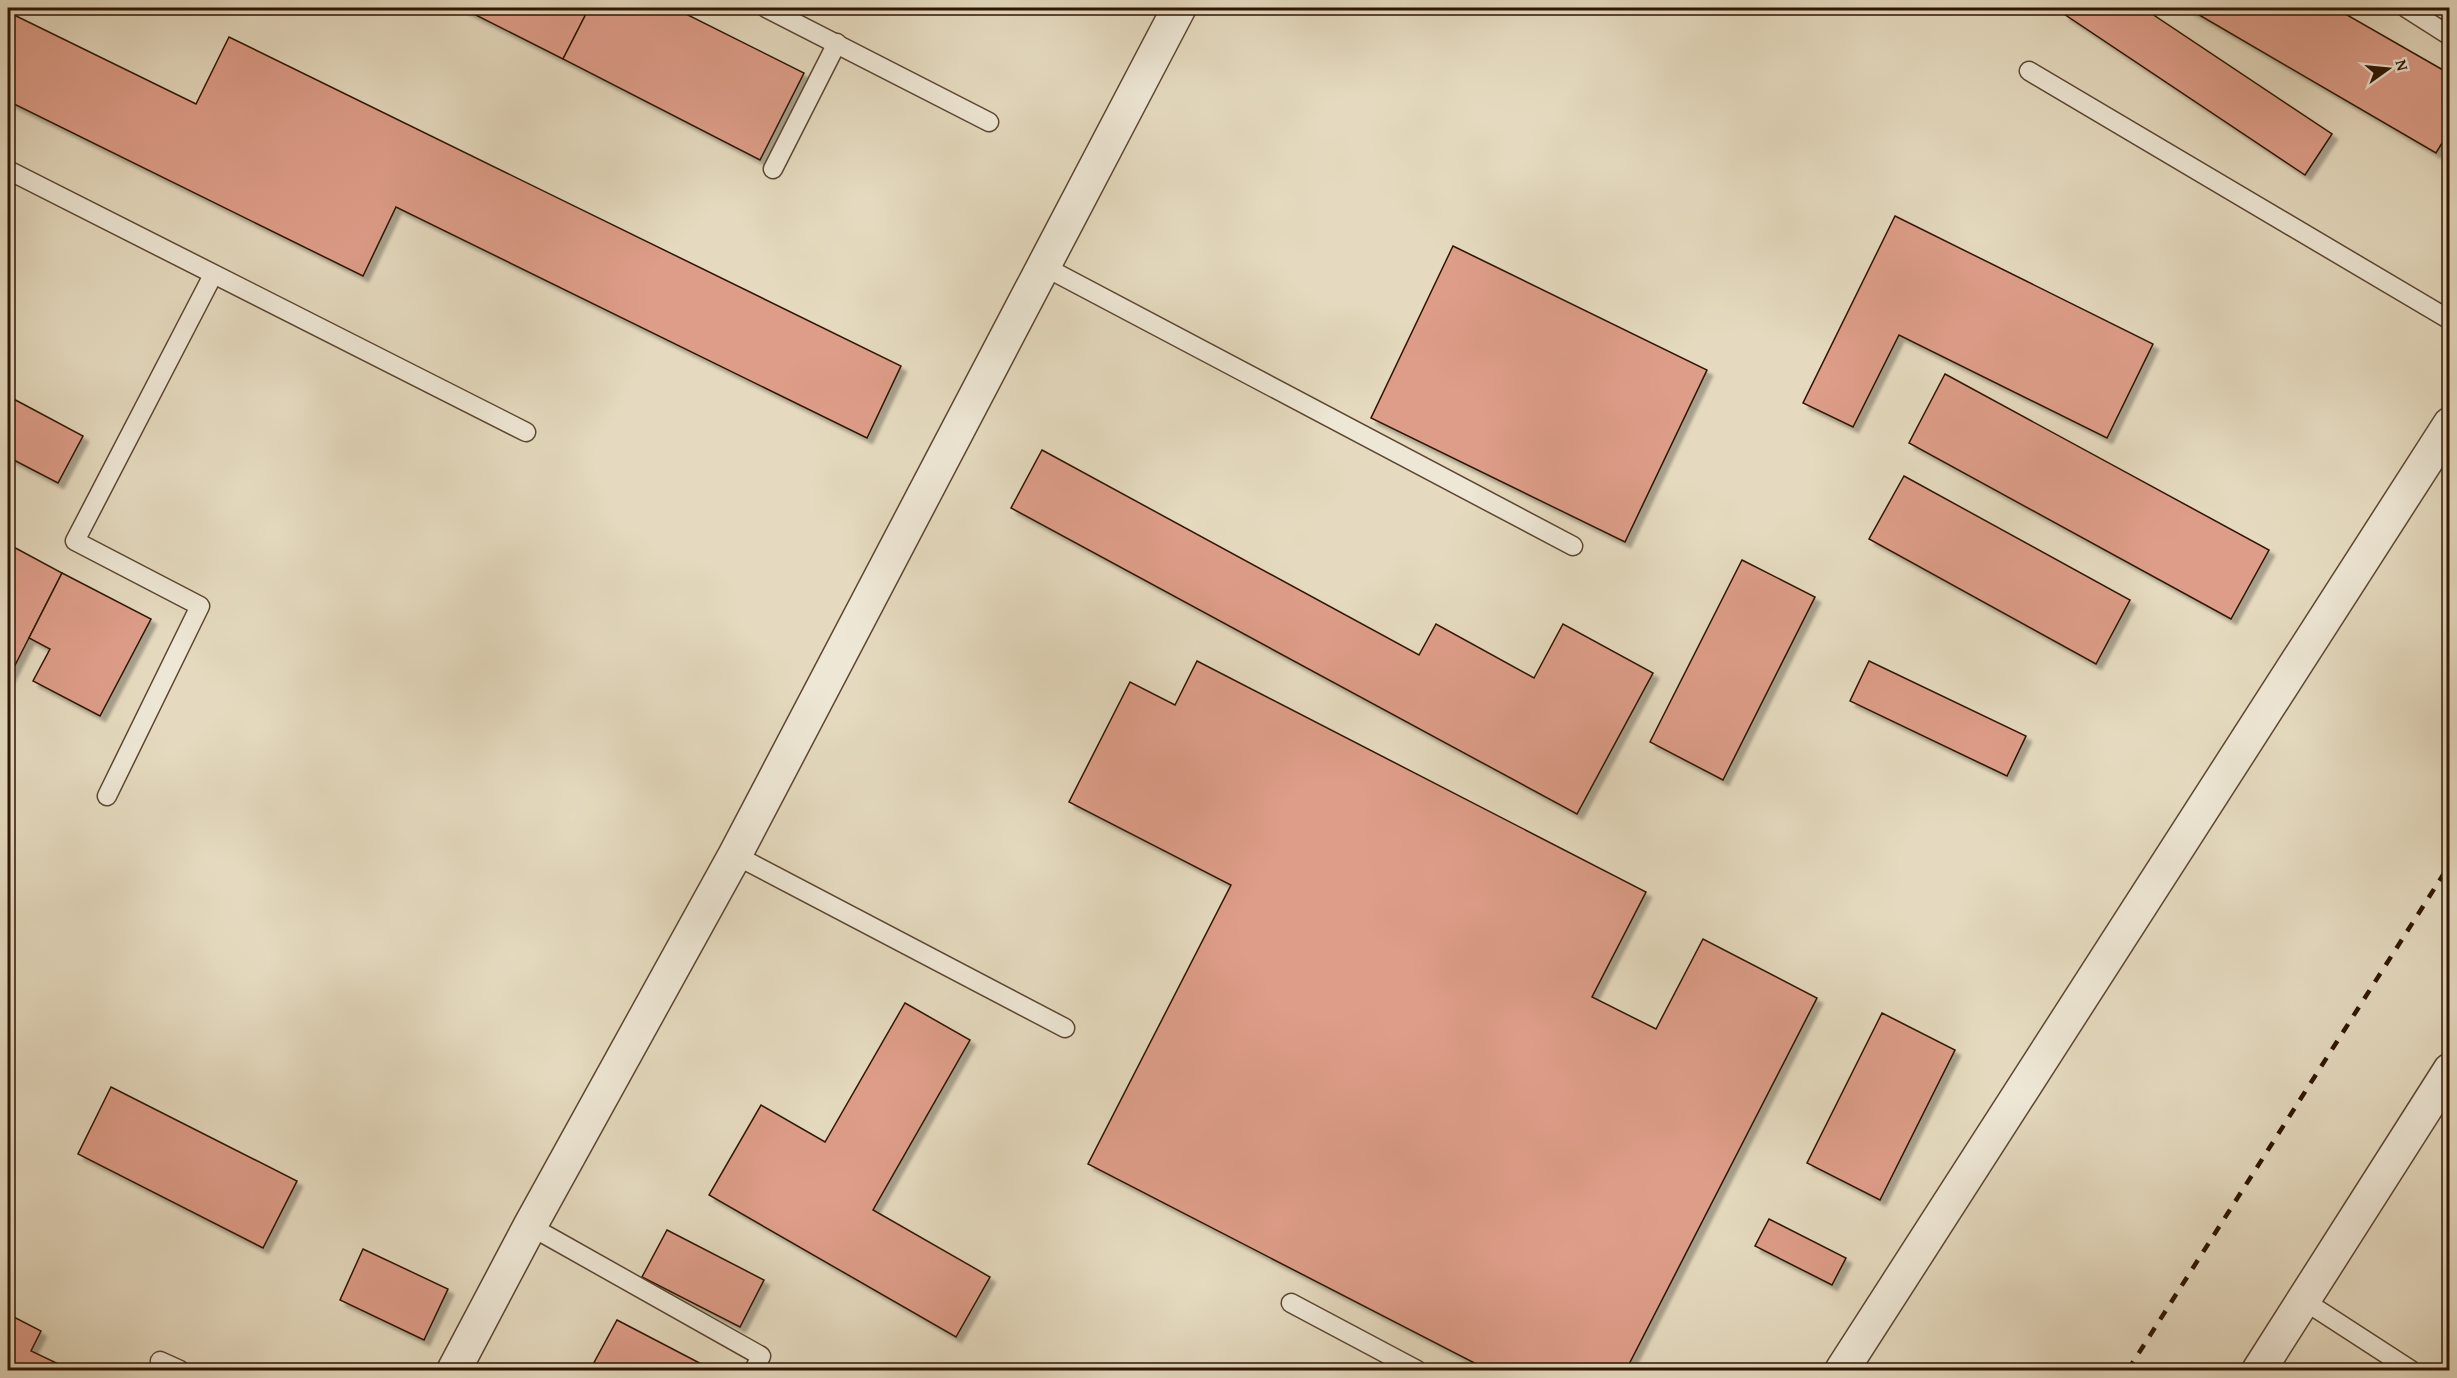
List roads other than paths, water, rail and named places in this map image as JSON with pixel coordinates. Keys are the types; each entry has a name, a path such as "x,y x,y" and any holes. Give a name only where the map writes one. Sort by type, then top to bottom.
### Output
{"street":[{"path":"454,1371 530,1226 735,855 1179,8"},
{"path":"1842,1371 2450,424"},
{"path":"2259,1371 2450,1070"}],"lane":[{"path":"766,8 989,122"},
{"path":"2406,8 2450,36"},
{"path":"773,169 837,43"},
{"path":"2029,71 2450,320"},
{"path":"8,170 526,432"},
{"path":"1045,267 1573,546"},
{"path":"107,796 200,606 75,541 213,274"},
{"path":"735,855 1065,1028"},
{"path":"530,1226 761,1356 754,1371"},
{"path":"2303,1300 2411,1371"},
{"path":"1291,1302 1418,1371"},
{"path":"160,1361 180,1371"}],"railway":[{"path":"2128,1370 2450,864"}]}
